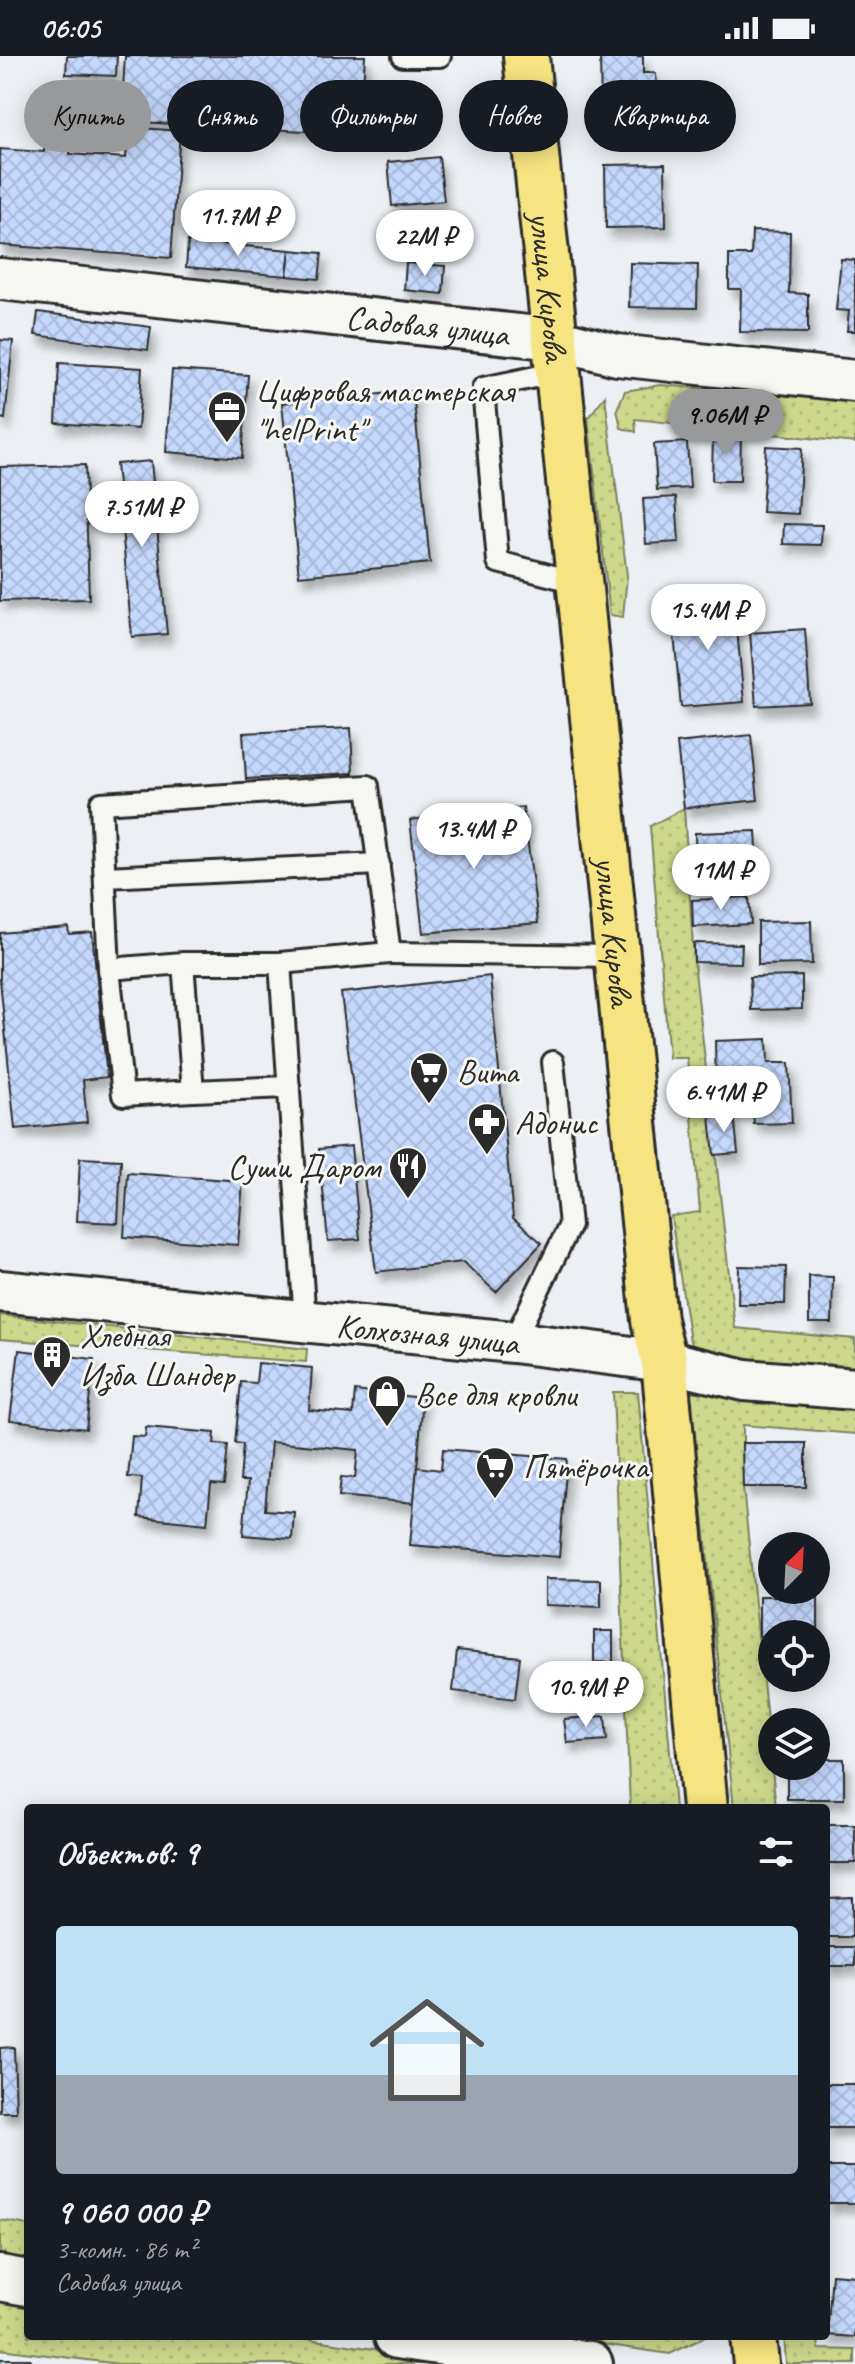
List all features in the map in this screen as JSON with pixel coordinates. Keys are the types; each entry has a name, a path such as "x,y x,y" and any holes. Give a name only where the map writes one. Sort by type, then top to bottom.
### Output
{"main road":[{"name":"улица Кирова","path":"526,56 654,1320 664,1361 705,1804"},
{"path":"753,2340 756,2364"}],"street":[{"name":"Садовая улица","path":"0,279 558,355 617,355 855,381"},
{"name":"Колхозная улица","path":"0,1291 513,1342 664,1361 745,1380 855,1389"},
{"path":"0,2278 24,2282"},
{"path":"425,2340 590,2364"}],"lane":[{"path":"403,56 440,56"},
{"path":"558,355 483,388 498,562 580,583"},
{"path":"289,1087 123,1095 109,969 101,803 368,786 390,953"},
{"path":"105,877 379,864"},
{"path":"109,969 183,963 280,963 390,953 618,956"},
{"path":"183,963 193,1091"},
{"path":"280,963 305,1321"},
{"path":"513,1342 570,1225 553,1062"}],"green space":[{"path":"660,385 855,401 855,443 635,419 636,432 621,428 617,409 625,391"},
{"path":"605,396 627,576 623,617 610,615 588,418"},
{"path":"684,808 694,962 735,1328 855,1339 855,1377 698,1352 690,1341 671,1216 700,1212 687,1058 669,1058 650,826"},
{"path":"0,1315 307,1349 306,1362 0,1339"},
{"path":"721,1390 855,1401 855,1434 743,1425 743,1487 758,1633 758,1692 764,1692 766,1708 758,1708 758,1780 773,1780 776,1804 734,1804 690,1392"},
{"path":"613,1392 638,1392 675,1804 630,1804"},
{"path":"0,2220 24,2224 24,2259 0,2256"},
{"path":"0,2296 24,2299 24,2340 316,2340 472,2364 119,2364 0,2349"},
{"path":"575,2340 699,2340 670,2354"},
{"path":"784,2340 818,2340 819,2349 855,2350 855,2364 786,2364"}],"building":[{"path":"67,56 117,56 116,76 66,74"},
{"path":"125,56 365,56 363,80 300,80 300,131 284,130 284,80 167,80 167,124 151,123 151,80 124,80"},
{"path":"600,56 643,56 643,73 656,73 656,80 600,80"},
{"path":"151,129 167,130 167,152 179,152 171,258 0,245 0,149 126,158 126,152 151,152"},
{"path":"439,157 444,201 392,206 388,162"},
{"path":"665,164 666,227 606,228 605,165"},
{"path":"752,231 790,232 789,293 808,294 808,333 740,332 741,289 729,289 729,255 751,255"},
{"path":"188,241 290,250 287,276 186,267"},
{"path":"290,250 322,253 319,279 287,276"},
{"path":"841,259 855,260 855,331 847,331 849,311 836,310"},
{"path":"406,263 445,266 443,294 404,290"},
{"path":"630,263 698,265 697,308 629,307"},
{"path":"38,312 151,327 148,350 35,335"},
{"path":"0,340 13,341 5,419 0,418"},
{"path":"59,363 142,368 138,429 56,423"},
{"path":"172,370 248,375 242,458 166,452"},
{"path":"413,391 430,563 299,576 282,403"},
{"path":"713,433 741,434 740,481 712,481"},
{"path":"687,442 690,488 657,490 654,444"},
{"path":"766,446 802,448 798,514 762,512"},
{"path":"151,461 167,634 132,637 116,464"},
{"path":"85,465 89,599 0,601 0,467"},
{"path":"676,497 679,542 646,544 643,499"},
{"path":"784,524 822,525 821,545 783,544"},
{"path":"734,598 744,702 681,707 671,603"},
{"path":"805,629 810,703 756,706 750,633"},
{"path":"351,728 353,773 246,779 243,733"},
{"path":"751,735 758,800 684,808 677,743"},
{"path":"523,807 538,923 423,933 410,820"},
{"path":"756,831 758,866 696,869 695,833"},
{"path":"749,897 751,924 693,927 692,900"},
{"path":"811,921 812,964 758,965 758,922"},
{"path":"68,927 69,934 92,932 107,1077 83,1080 87,1122 15,1129 0,980 0,933"},
{"path":"694,943 742,944 741,963 694,962"},
{"name":"Вита","path":"490,976 513,1218 542,1243 496,1292 463,1262 376,1272 341,993"},
{"path":"802,976 802,1009 751,1010 750,977"},
{"path":"767,1039 768,1063 789,1063 792,1123 754,1124 752,1088 716,1090 715,1041"},
{"path":"734,1114 738,1153 714,1155 710,1116"},
{"path":"351,1146 360,1239 328,1241 319,1149"},
{"path":"80,1158 121,1160 118,1223 77,1221"},
{"path":"128,1173 243,1181 238,1245 124,1237"},
{"path":"739,1266 786,1267 785,1304 738,1304"},
{"path":"809,1276 833,1277 832,1323 809,1323"},
{"name":"Хлебная Изба Шандер","path":"19,1350 94,1359 86,1429 10,1420"},
{"path":"258,1363 312,1368 309,1410 353,1414 355,1391 423,1398 414,1503 339,1496 341,1477 355,1478 358,1450 271,1442 265,1510 294,1512 292,1539 243,1535 248,1481 240,1481 243,1444 235,1443 241,1382 256,1383"},
{"path":"146,1427 215,1433 214,1444 228,1445 224,1485 211,1484 207,1524 139,1517 142,1478 128,1477 132,1436 145,1437"},
{"path":"742,1443 806,1443 806,1487 743,1487"},
{"path":"443,1449 567,1459 559,1557 410,1545 417,1467 441,1470"},
{"path":"545,1579 601,1580 601,1607 545,1605"},
{"path":"759,1604 818,1604 818,1620 759,1620"},
{"path":"594,1631 613,1631 613,1663 594,1662"},
{"path":"457,1650 520,1657 515,1699 453,1691"},
{"path":"615,1671 616,1693 572,1695 571,1673"},
{"path":"605,1716 607,1740 567,1743 564,1719"},
{"path":"830,1759 844,1759 844,1799 787,1799 787,1780 830,1780"},
{"path":"830,1825 855,1825 855,1863 830,1863"},
{"path":"852,1897 852,1937 830,1937 830,1898"},
{"path":"830,1947 855,1947 855,1966 830,1966"},
{"path":"14,2047 16,2112 0,2112 0,2048"},
{"path":"830,2084 855,2084 855,2128 830,2128"},
{"path":"830,2167 855,2167 855,2203 830,2203"},
{"path":"832,2274 855,2276 855,2337 830,2335"},
{"path":"0,2359 30,2359 30,2364 0,2364"}],"place":[{"name":"Цифровая мастерская \"helPrint\"","path":"227,444"},
{"name":"Вита","path":"429,1105"},
{"name":"Адонис","path":"487,1156"},
{"name":"Суши Даром","path":"408,1200"},
{"name":"Хлебная Изба Шандер","path":"52,1389"},
{"name":"Все для кровли","path":"387,1428"},
{"name":"Пятёрочка","path":"495,1500"}]}
